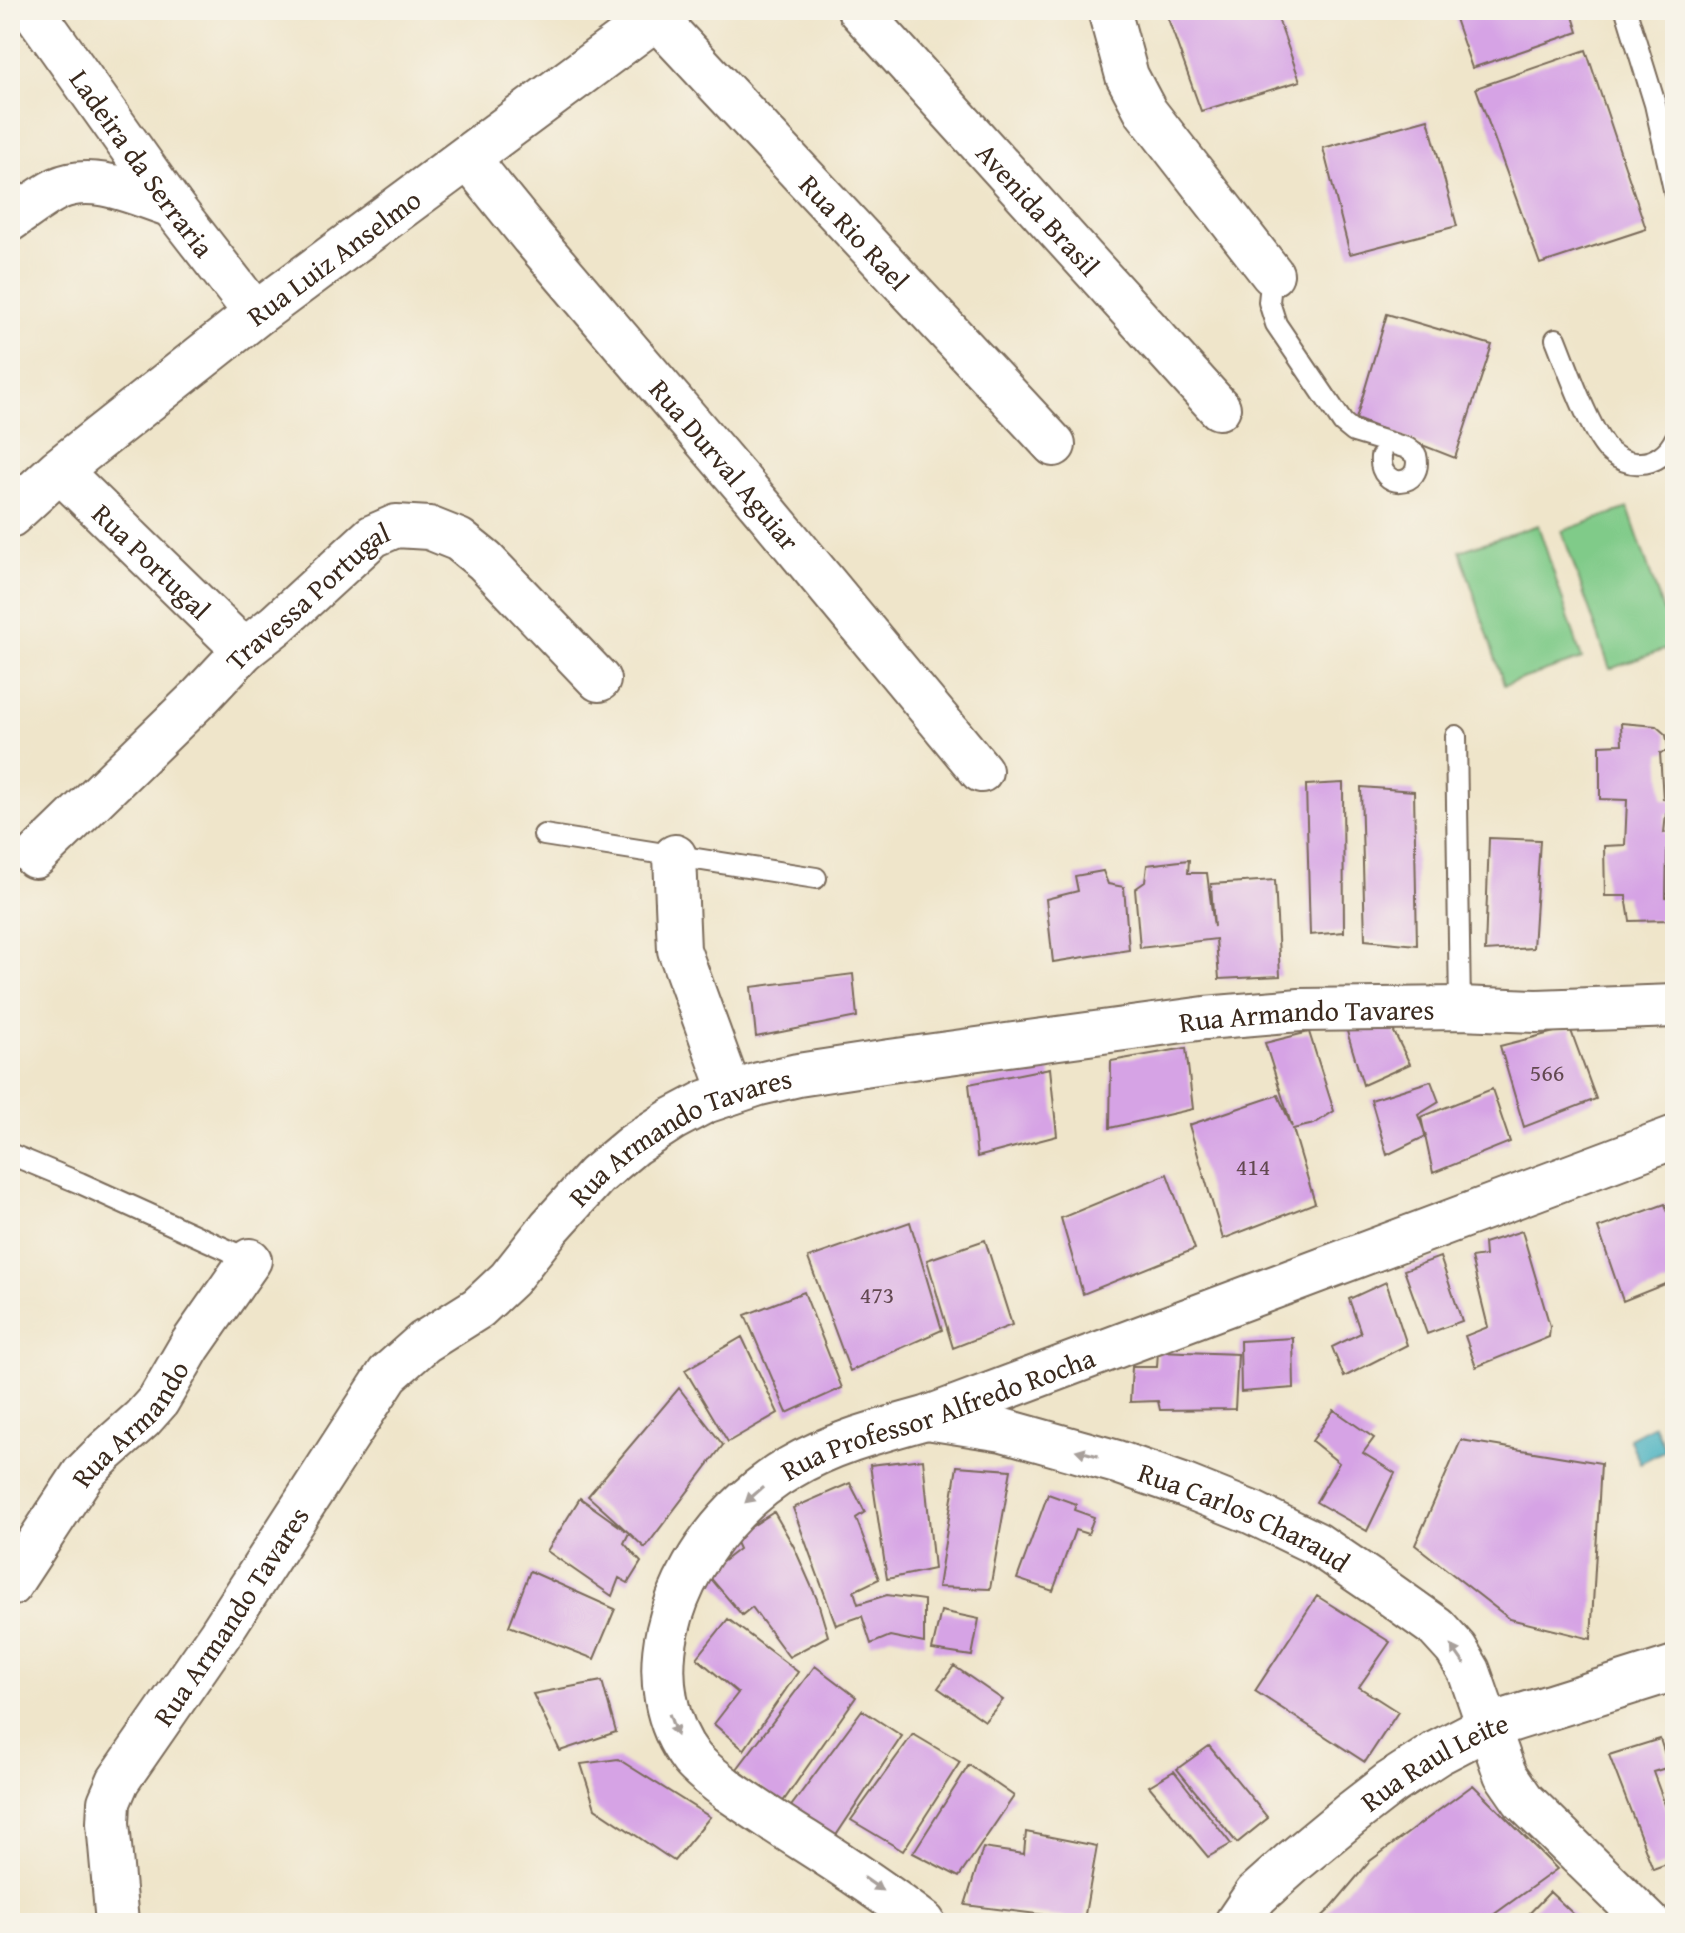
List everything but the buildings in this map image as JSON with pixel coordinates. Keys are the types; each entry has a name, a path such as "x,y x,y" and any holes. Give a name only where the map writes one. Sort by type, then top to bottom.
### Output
{"street":[{"name":"Ladeira da Serraria","path":"33,10 172,206 256,314"},
{"name":"Avenida Brasil","path":"859,10 1219,408"},
{"path":"1109,10 1127,76 1146,112 1272,274"},
{"name":"Rua Luiz Anselmo","path":"10,515 59,470 256,314 661,14"},
{"name":"Rua Rio Rael","path":"661,14 1054,445"},
{"name":"Rua Durval Aguiar","path":"468,158 981,771"},
{"path":"10,220 59,189 82,183 105,185 172,206"},
{"name":"Rua Portugal","path":"59,470 244,650"},
{"name":"Travessa Portugal","path":"35,857 201,696 244,650 373,536 396,526 429,528 459,540 485,561 599,680"},
{"path":"675,856 679,950 731,1093"},
{"name":"Rua Armando Tavares","path":"117,1923 108,1823 109,1802 118,1781 220,1634 388,1374 424,1342 478,1308 509,1279 596,1176 633,1145 673,1119 705,1102 798,1075 1205,1018 1300,1010 1460,1008 1537,1011 1675,1006"},
{"name":"Rua Professor Alfredo Rocha","path":"924,1923 873,1884 758,1812 694,1761 678,1739 669,1716 663,1681 664,1642 674,1606 693,1567 721,1528 754,1494 788,1469 822,1451 926,1418 1675,1137"},
{"name":"Rua Armando","path":"10,1585 83,1474 158,1401 190,1346 250,1260"},
{"name":"Rua Carlos Charaud","path":"926,1418 1003,1430 1117,1462 1183,1485 1253,1513 1317,1544 1380,1587 1436,1627 1456,1649 1469,1671 1505,1774 1523,1800 1649,1923"},
{"name":"Rua Raul Leite","path":"1237,1923 1256,1895 1351,1814 1437,1753 1487,1727 1675,1668"}],"lane":[{"path":"1626,10 1655,104 1675,194"},
{"path":"1272,274 1269,302 1276,324 1343,423 1354,432 1407,448 1416,455 1418,464 1415,474 1395,481 1380,468 1381,457"},
{"path":"1556,339 1598,437 1611,453 1629,463 1646,463 1661,456 1675,439"},
{"path":"1456,736 1460,1008"},
{"path":"544,835 816,878"},
{"path":"10,1154 250,1260"}],"green space":[{"path":"1628,508 1675,646 1610,669 1562,531"},
{"path":"1538,525 1582,659 1504,685 1460,551"}],"water":[{"path":"1654,1425 1665,1450 1640,1463 1629,1438"}]}
